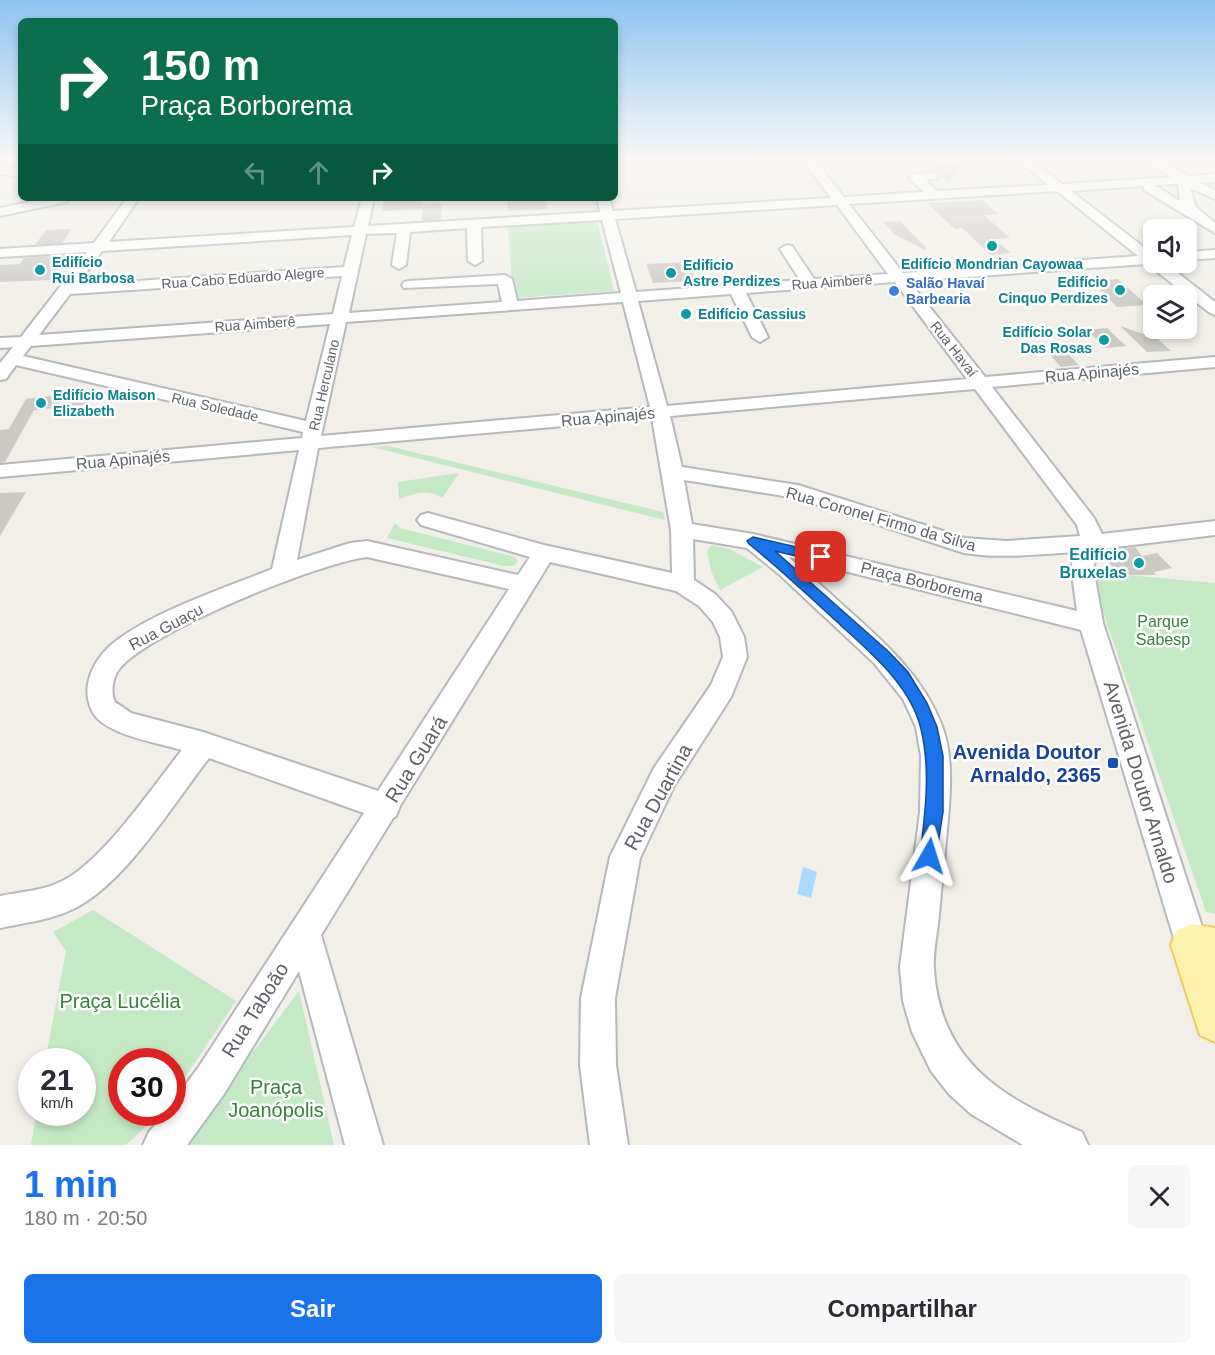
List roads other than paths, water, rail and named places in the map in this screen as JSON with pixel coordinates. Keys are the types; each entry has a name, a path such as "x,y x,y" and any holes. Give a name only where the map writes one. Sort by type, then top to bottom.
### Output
{"main road":[{"name":"Avenida Doutor Arnaldo","path":"1203,947 1215,1020"}],"street":[{"path":"0,375 64,290 102,245 124,211"},
{"name":"Rua Herculano","path":"283,573 312,436 365,211"},
{"path":"0,253 474,224 571,211"},
{"path":"606,211 660,412 673,472 682,530 683,584"},
{"name":"Rua Havaí","path":"848,211 1087,523 1091,533 1091,543"},
{"path":"1090,211 1143,252"},
{"path":"1188,211 1215,229"},
{"path":"474,224 474,261"},
{"path":"399,265 404,228"},
{"path":"787,249 810,284"},
{"path":"1197,255 1215,254"},
{"name":"Rua Aimberê","path":"0,343 1143,261"},
{"name":"Rua Cabo Eduardo Alegre","path":"64,290 350,271"},
{"path":"1169,273 1215,310"},
{"path":"409,285 505,279 510,306"},
{"path":"736,289 760,337"},
{"name":"Rua Soledade","path":"12,359 312,436"},
{"name":"Rua Apinajés","path":"0,471 312,436 660,412 1215,362"},
{"name":"Rua Coronel Firmo da Silva","path":"673,472 798,492 964,545 987,549 1091,543 1215,528"},
{"name":"Rua Duartina","path":"428,520 544,553 683,584 707,600 723,617 732,637 735,657 722,690 664,777 625,857 598,998 598,1065 609,1145"},
{"name":"Praça Borborema","path":"682,530 753,541 1091,623"},
{"path":"753,541 788,569 883,656 913,693 929,727 935,756 934,812 917,967 917,986 923,1013 943,1062 966,1087 990,1105 1025,1128 1069,1145"},
{"name":"Avenida Doutor Arnaldo","path":"1091,543 1082,567 1091,623 1203,947"},
{"name":"Rua Guaçu","path":"386,807 203,744 124,722 106,710 100,699 104,672 121,651 140,638 214,602 283,573 350,551 367,549 388,552 525,585"},
{"name":"Rua Guará","path":"304,931 386,807 544,553"},
{"path":"7,906 63,898 93,880 117,855 203,744"},
{"path":"304,931 364,1145"},
{"name":"Rua Taboão","path":"162,1145 211,1081 304,931"}],"water":[{"path":"803,867 817,872 811,898 797,894"}],"place":[{"name":"Edifício Mondrian Cayowaa","path":"992,246"},
{"name":"Edifício Rui Barbosa","path":"40,270"},
{"name":"Edificio Astre Perdizes","path":"671,273"},
{"name":"Edifício Cinquo Perdizes","path":"1120,290"},
{"name":"Salão Havaí Barbearia","path":"894,291"},
{"name":"Edifício Cassius","path":"686,314"},
{"name":"Edifício Solar Das Rosas","path":"1104,340"},
{"name":"Edifício Maison Elizabeth","path":"41,403"},
{"name":"Edifício Bruxelas","path":"1139,563"},
{"name":"Avenida Doutor Arnaldo, 2365","path":"1113,763"}],"park label":[{"name":"Parque Sabesp","path":"1163,630"},
{"name":"Praça Lucélia","path":"120,1001"},
{"name":"Praça Joanópolis","path":"276,1098"}]}
